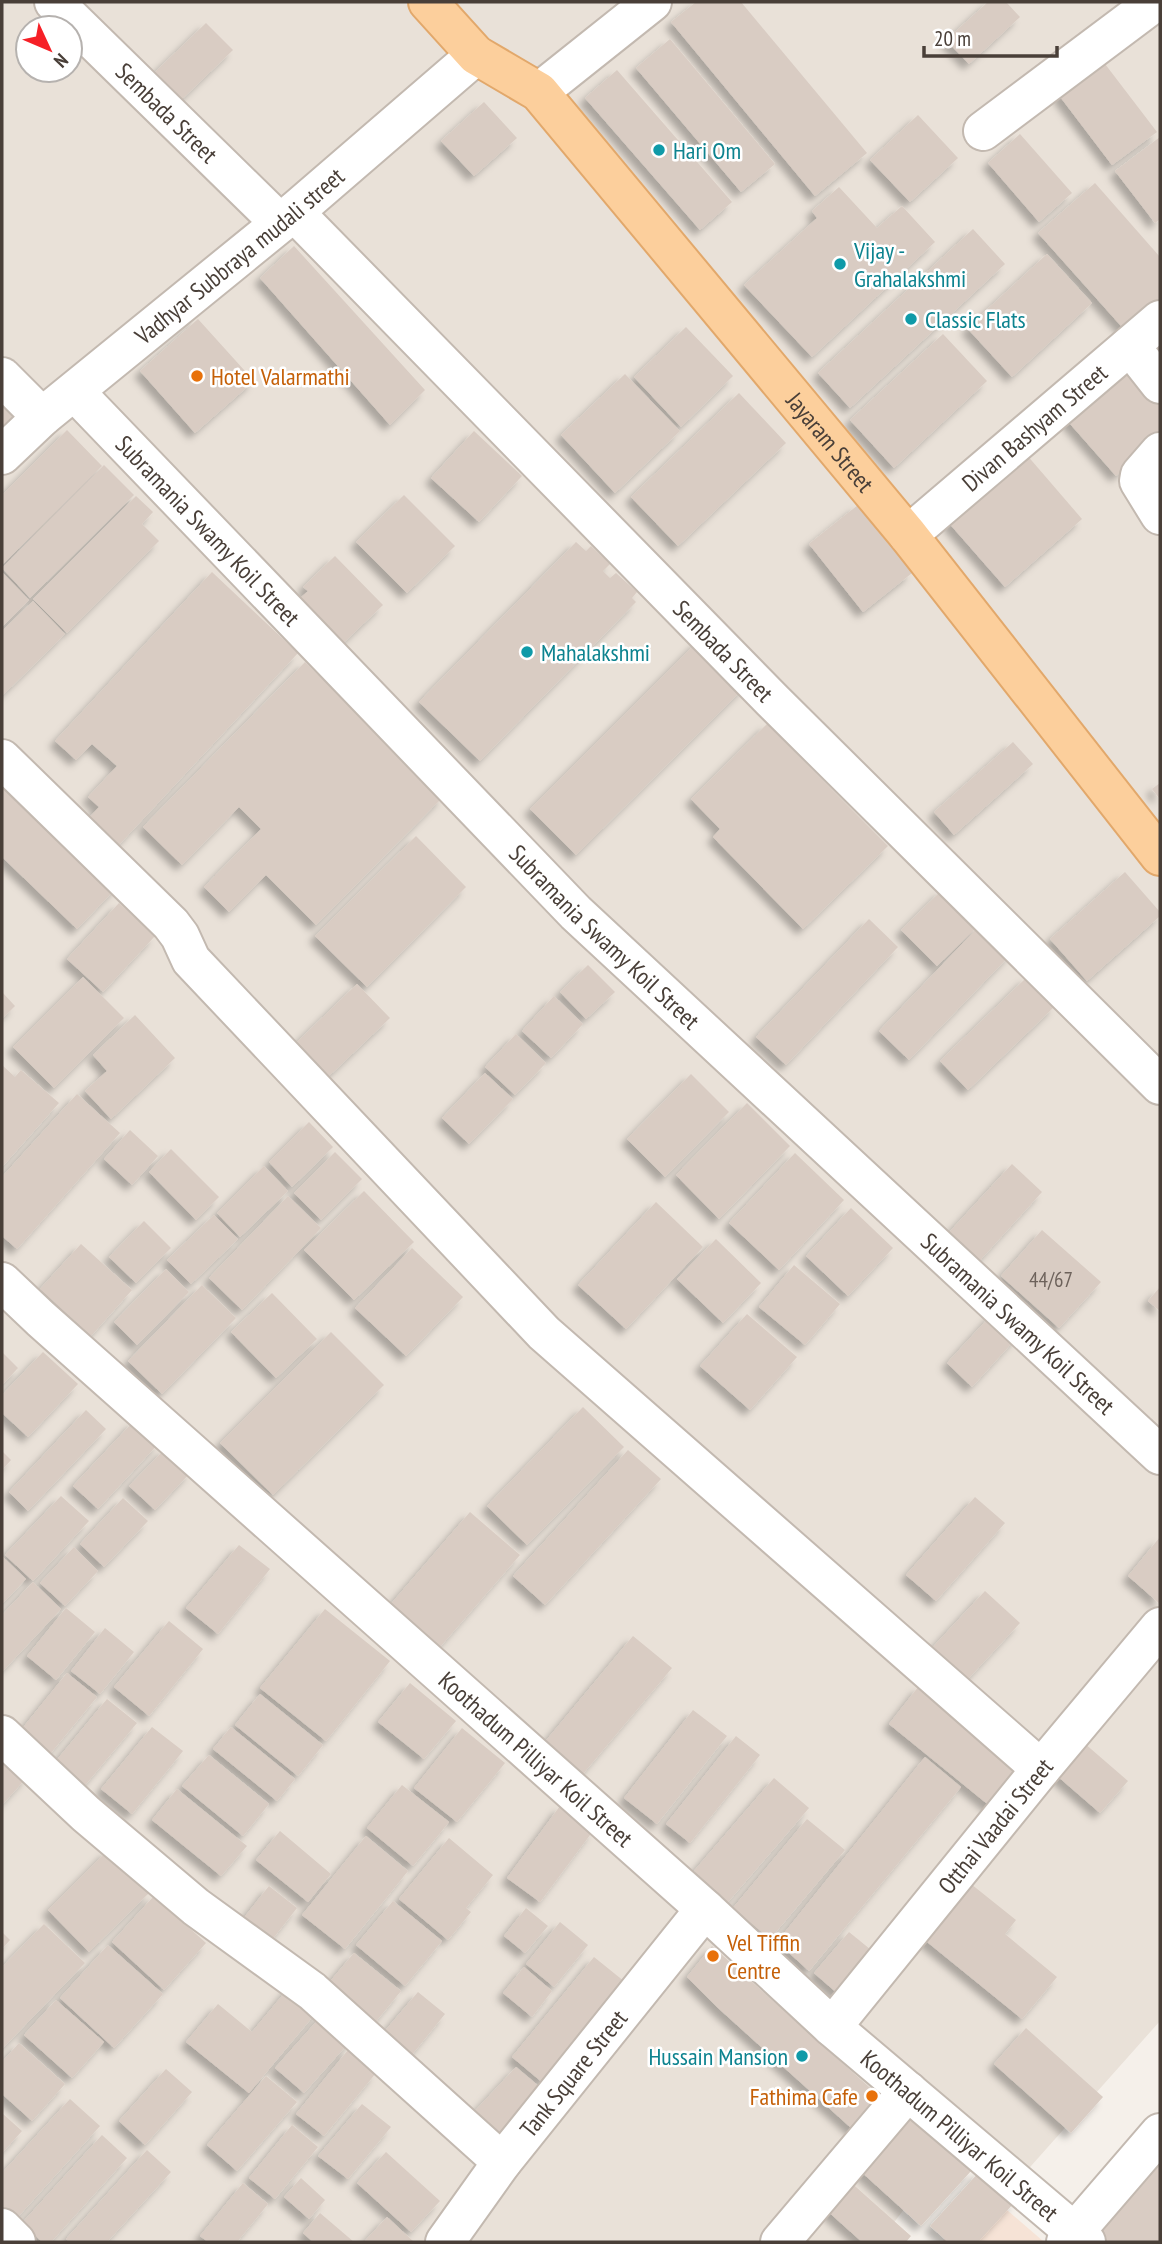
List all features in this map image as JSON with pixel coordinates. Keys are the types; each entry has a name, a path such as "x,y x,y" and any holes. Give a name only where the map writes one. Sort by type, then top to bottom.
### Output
{"main road":[{"name":"Jayaram Street","path":"428,2 476,55 539,92 908,535 1160,856"}],"street":[{"name":"Sembada Street","path":"54,2 287,217 1160,1086"},
{"path":"539,92 652,2"},
{"path":"983,131 1155,2"},
{"name":"Vadhyar Subbraya mudali street","path":"2,455 42,417 287,217 476,55"},
{"name":"Divan Bashyam Street","path":"908,535 1160,320"},
{"path":"1130,346 1160,384"},
{"path":"2,377 42,417"},
{"name":"Subramania Swamy Koil Street","path":"75,392 576,912 1160,1455"},
{"path":"1160,452 1140,475 1139,481 1160,515"},
{"path":"2,759 171,924 191,960 544,1333 1041,1769"},
{"name":"Koothadum Pilliyar Koil Street","path":"2,1282 41,1320 705,1909 832,2027 1075,2239"},
{"name":"Otthai Vaadai Street","path":"832,2027 1160,1627"},
{"path":"2,1735 86,1814 197,1907 312,1991 502,2162"},
{"name":"Tank Square Street","path":"445,2242 502,2162 705,1909"},
{"path":"780,2242 908,2091"},
{"path":"1075,2239 1160,2133"},
{"path":"2,2228 16,2242"}],"shaded area":[{"path":"2,2 1160,2 1160,2021 1023,2175 967,2127 879,2242 2,2242"},
{"path":"986,2192 1043,2241 942,2242"}],"building":[{"path":"696,2 741,2 867,153 815,196 671,22"},
{"path":"988,2 1006,2 1020,17 969,64 946,40"},
{"path":"206,23 233,50 180,101 153,74"},
{"path":"670,39 775,164 741,192 636,68"},
{"path":"1102,60 1157,132 1112,165 1058,94"},
{"name":"Hari Om","path":"617,70 732,202 700,230 585,98"},
{"path":"484,102 517,138 474,176 441,141"},
{"path":"918,115 958,158 910,202 870,160"},
{"path":"1020,134 1072,193 1039,222 988,163"},
{"path":"1160,137 1160,219 1155,223 1115,171"},
{"path":"1095,183 1160,257 1160,309 1130,336 1038,233"},
{"name":"Vijay - Grahalakshmi","path":"839,187 877,228 902,206 935,242 812,357 744,285 817,218 812,211"},
{"name":"Classic Flats","path":"973,229 1005,264 850,408 818,373"},
{"path":"294,246 425,390 390,425 260,278"},
{"path":"1047,254 1092,303 1012,377 967,328"},
{"name":"Hotel Valarmathi","path":"198,319 254,381 195,433 140,371"},
{"path":"686,327 733,376 681,427 634,377"},
{"path":"943,334 987,381 894,468 850,420"},
{"path":"1128,361 1160,398 1160,438 1116,476 1064,417"},
{"path":"625,374 680,431 615,493 561,435"},
{"path":"739,393 786,443 678,546 631,497"},
{"path":"2,404 17,418 2,433"},
{"path":"67,430 102,466 2,565 2,495"},
{"path":"474,431 522,476 479,522 431,478"},
{"path":"1026,454 1082,519 1005,587 948,522"},
{"path":"104,465 134,495 30,598 2,568"},
{"path":"404,495 455,546 407,593 356,542"},
{"path":"136,496 153,512 142,524 159,541 67,633 33,599"},
{"path":"858,505 912,573 863,612 809,544"},
{"name":"Mahalakshmi","path":"576,542 586,551 591,546 610,564 603,571 610,578 616,573 637,592 632,598 636,602 480,761 419,702"},
{"path":"335,556 383,605 338,648 295,603 308,591 303,587"},
{"path":"2,572 29,600 2,627"},
{"path":"212,572 298,653 116,848 87,820 99,807 88,797 117,766 92,744 76,760 55,741"},
{"path":"33,601 65,634 2,696 2,631"},
{"path":"699,640 746,686 576,855 530,809"},
{"path":"305,662 443,797 316,925 266,875 229,912 204,887 261,829 239,807 182,865 143,827"},
{"path":"767,724 888,846 803,929 713,837 720,829 691,799"},
{"path":"1013,742 1033,764 954,835 934,812"},
{"path":"2,767 122,882 77,929 2,857"},
{"path":"1160,783 1160,799 1152,789"},
{"path":"416,836 466,887 367,987 315,936"},
{"path":"1125,872 1160,912 1160,916 1087,981 1050,939"},
{"path":"942,890 978,926 937,966 901,930"},
{"path":"119,903 155,936 103,992 67,959"},
{"path":"869,919 898,947 786,1065 756,1037"},
{"path":"981,924 1012,953 909,1060 879,1031"},
{"path":"588,965 615,992 586,1019 560,992"},
{"path":"83,977 124,1018 54,1088 13,1047"},
{"path":"1027,977 1055,1006 968,1090 940,1061"},
{"path":"357,984 390,1018 329,1076 297,1042"},
{"path":"2,992 15,1006 2,1019"},
{"path":"554,996 583,1024 551,1058 522,1031"},
{"path":"135,1015 175,1058 111,1119 85,1091 107,1071 93,1055"},
{"path":"516,1034 546,1063 515,1095 485,1067"},
{"path":"2,1065 15,1077 21,1070 59,1103 2,1167"},
{"path":"485,1073 513,1099 469,1144 442,1118"},
{"path":"691,1074 729,1112 665,1177 627,1139"},
{"path":"77,1094 120,1133 17,1249 2,1236 2,1177"},
{"path":"747,1103 790,1146 719,1219 676,1175"},
{"path":"309,1122 333,1147 292,1187 269,1162"},
{"path":"130,1130 158,1156 132,1185 104,1159"},
{"path":"171,1149 219,1197 196,1220 149,1172"},
{"path":"335,1152 362,1179 321,1220 294,1193"},
{"path":"795,1153 844,1200 779,1270 729,1223"},
{"path":"1012,1164 1042,1192 973,1268 942,1240"},
{"path":"264,1166 288,1191 240,1237 217,1213"},
{"path":"364,1191 414,1242 354,1300 304,1250"},
{"path":"288,1196 321,1228 242,1310 209,1278"},
{"path":"656,1202 703,1247 626,1329 578,1285"},
{"path":"851,1208 893,1248 848,1296 806,1256"},
{"path":"214,1215 238,1239 191,1284 167,1260"},
{"path":"144,1221 171,1248 136,1283 109,1257"},
{"path":"1042,1230 1101,1282 1059,1328 1001,1276"},
{"path":"716,1239 761,1283 723,1323 677,1279"},
{"path":"81,1244 132,1290 91,1336 40,1289"},
{"path":"412,1248 463,1297 406,1356 355,1308"},
{"path":"794,1265 840,1304 805,1345 759,1307"},
{"path":"166,1269 189,1292 137,1345 114,1322"},
{"path":"202,1285 236,1318 162,1394 128,1361"},
{"path":"1160,1287 1160,1311 1148,1301"},
{"path":"272,1293 317,1339 276,1378 231,1332"},
{"path":"994,1312 1019,1335 972,1387 947,1363"},
{"path":"747,1314 797,1357 750,1410 700,1366"},
{"path":"331,1332 384,1385 273,1495 220,1443"},
{"path":"2,1352 18,1368 2,1385"},
{"path":"43,1352 78,1384 28,1437 2,1413 2,1395"},
{"path":"583,1407 624,1447 527,1545 487,1506"},
{"path":"86,1410 106,1429 28,1511 9,1492"},
{"path":"134,1421 159,1443 98,1509 73,1486"},
{"path":"165,1449 191,1472 155,1510 129,1486"},
{"path":"628,1450 661,1479 545,1605 513,1576"},
{"path":"2,1451 11,1460 2,1470"},
{"path":"61,1496 89,1521 33,1581 5,1555"},
{"path":"975,1497 1005,1523 936,1601 906,1575"},
{"path":"123,1498 148,1521 104,1567 80,1544"},
{"path":"470,1512 520,1555 433,1655 384,1612"},
{"path":"1160,1537 1160,1604 1128,1576"},
{"path":"239,1545 270,1569 218,1634 186,1608"},
{"path":"74,1547 98,1571 65,1606 40,1583"},
{"path":"2,1556 26,1579 2,1604"},
{"path":"33,1582 61,1609 2,1672 2,1615"},
{"path":"985,1591 1020,1623 967,1680 932,1648"},
{"path":"66,1608 95,1632 56,1680 27,1656"},
{"path":"325,1609 390,1661 326,1741 260,1688"},
{"path":"169,1621 203,1649 149,1716 114,1687"},
{"path":"105,1628 134,1652 100,1694 71,1671"},
{"path":"633,1636 672,1668 582,1775 544,1743"},
{"path":"67,1673 97,1697 50,1754 21,1730"},
{"path":"410,1683 456,1721 424,1759 378,1722"},
{"path":"919,1686 1028,1772 996,1811 889,1724"},
{"path":"260,1694 323,1745 298,1776 235,1725"},
{"path":"107,1699 137,1723 81,1790 51,1767"},
{"path":"693,1710 727,1736 657,1824 624,1798"},
{"path":"152,1727 183,1751 132,1814 101,1789"},
{"path":"231,1727 295,1779 277,1801 213,1749"},
{"path":"462,1728 505,1763 457,1822 414,1788"},
{"path":"736,1736 760,1755 690,1843 666,1824"},
{"path":"1076,1736 1128,1781 1100,1813 1048,1768"},
{"path":"2,1752 28,1776 2,1805"},
{"path":"209,1755 269,1804 243,1836 182,1786"},
{"path":"925,1757 961,1787 809,1971 777,1942"},
{"path":"774,1778 809,1808 728,1902 694,1871"},
{"path":"402,1785 449,1822 413,1866 367,1828"},
{"path":"177,1789 247,1846 221,1876 152,1820"},
{"path":"560,1806 593,1831 540,1902 507,1878"},
{"path":"807,1819 845,1850 770,1939 733,1908"},
{"path":"280,1831 331,1874 308,1902 256,1860"},
{"path":"366,1836 408,1871 345,1949 302,1915"},
{"path":"449,1838 493,1875 466,1908 471,1912 448,1940 399,1899"},
{"path":"108,1850 149,1893 89,1952 48,1910"},
{"path":"966,1880 1016,1920 1005,1934 1057,1977 1022,2019 921,1937"},
{"path":"269,1886 297,1908 267,1946 239,1924"},
{"path":"154,1896 206,1943 164,1990 112,1942"},
{"path":"393,1901 442,1941 405,1986 356,1945"},
{"path":"526,1908 548,1926 525,1953 504,1936"},
{"path":"560,1922 588,1945 554,1987 526,1964"},
{"path":"44,1924 85,1963 2,2049 2,1967"},
{"path":"2,1932 10,1940 2,1949"},
{"path":"849,1932 881,1958 845,2000 814,1973"},
{"path":"108,1945 163,1994 114,2048 60,1998"},
{"name":"Hussain Mansion","path":"712,1946 888,2104 860,2136 687,1977"},
{"path":"354,1953 401,1991 369,2030 322,1991"},
{"path":"594,1957 625,1982 543,2083 512,2057"},
{"path":"524,1967 552,1991 532,2017 503,1993"},
{"path":"291,1985 320,2008 249,2093 186,2042 218,2004 252,2032"},
{"path":"418,1992 445,2014 406,2062 378,2039"},
{"path":"56,2000 104,2042 72,2078 24,2035"},
{"path":"324,2013 353,2038 304,2093 275,2068"},
{"path":"1026,2028 1103,2097 1071,2133 994,2064"},
{"path":"19,2043 65,2084 32,2121 2,2094 2,2062"},
{"path":"348,2050 376,2073 324,2136 296,2114"},
{"path":"516,2067 541,2088 498,2135 474,2112"},
{"path":"166,2069 192,2092 145,2145 119,2121"},
{"path":"266,2076 297,2102 237,2171 207,2145"},
{"path":"70,2099 100,2126 16,2219 2,2206 2,2173"},
{"path":"362,2104 391,2127 348,2179 318,2156"},
{"path":"908,2112 972,2170 921,2226 857,2168"},
{"path":"2,2113 22,2131 2,2153"},
{"path":"292,2125 318,2147 275,2199 249,2178"},
{"path":"102,2135 127,2158 51,2242 42,2242 22,2223"},
{"path":"147,2150 171,2172 107,2242 70,2242 66,2239"},
{"path":"386,2152 440,2201 411,2232 357,2183"},
{"path":"1160,2155 1160,2242 1106,2242 1093,2230"},
{"path":"980,2171 1015,2202 978,2242 948,2242 930,2226"},
{"path":"301,2178 325,2200 309,2219 284,2197"},
{"path":"847,2179 911,2236 906,2242 862,2242 823,2207"},
{"path":"243,2183 268,2204 237,2242 208,2242 200,2236"},
{"path":"320,2213 354,2242 313,2242 303,2233"},
{"path":"387,2217 414,2242 364,2242"}],"place":[{"name":"Hari Om","path":"659,150"},
{"name":"Vijay - Grahalakshmi","path":"840,264"},
{"name":"Classic Flats","path":"911,319"},
{"name":"Hotel Valarmathi","path":"197,376"},
{"name":"Mahalakshmi","path":"527,652"},
{"name":"Vel Tiffin Centre","path":"713,1956"},
{"name":"Hussain Mansion","path":"802,2056"},
{"name":"Fathima Cafe","path":"872,2096"}]}
